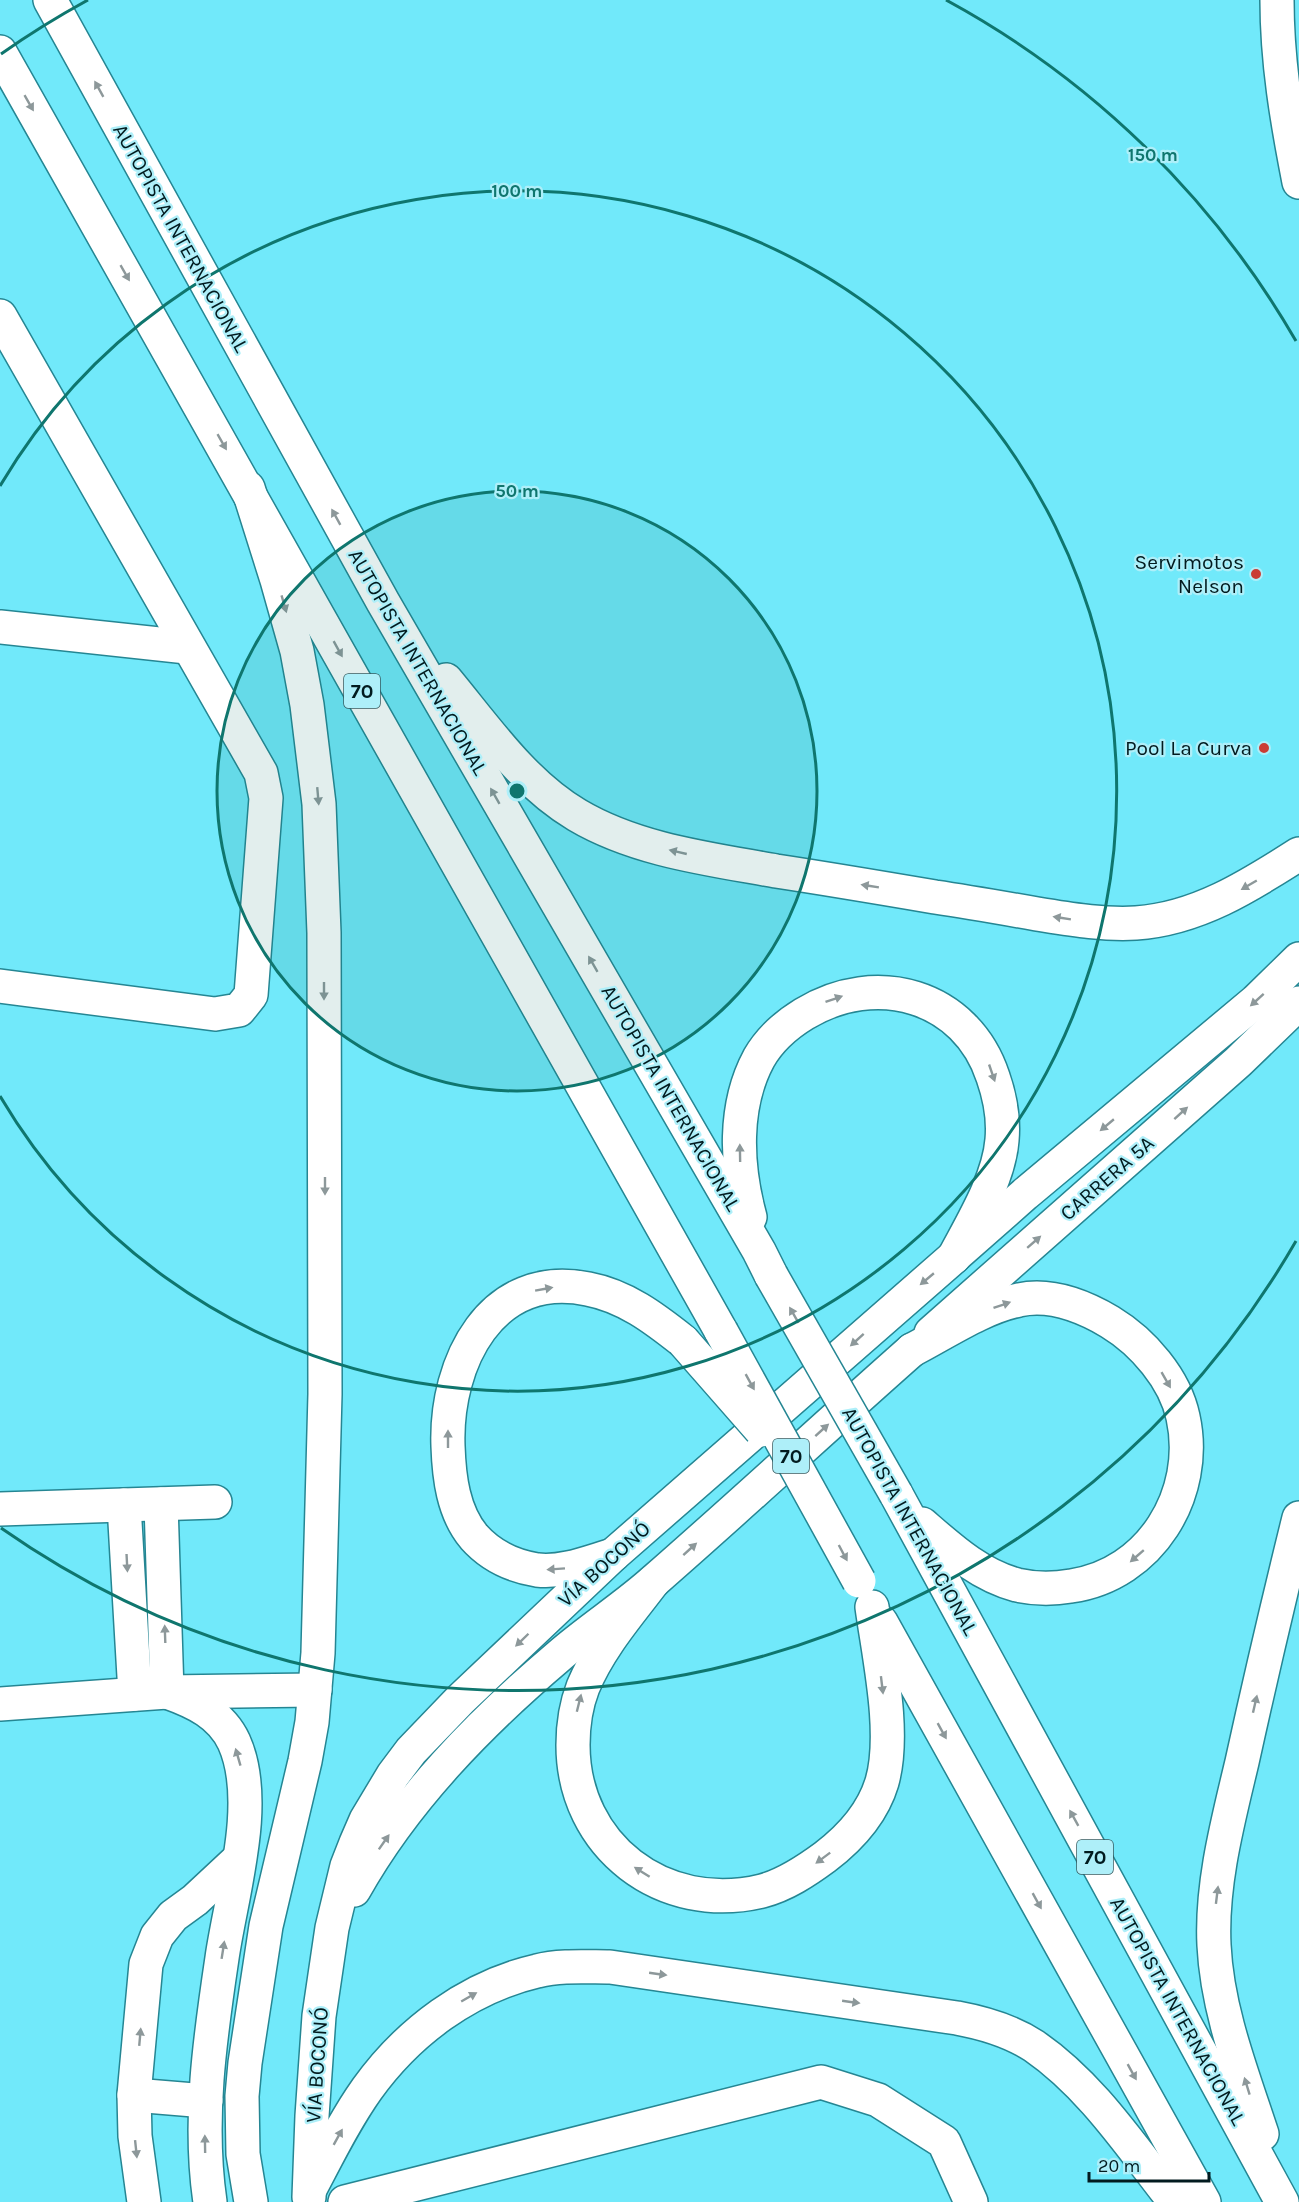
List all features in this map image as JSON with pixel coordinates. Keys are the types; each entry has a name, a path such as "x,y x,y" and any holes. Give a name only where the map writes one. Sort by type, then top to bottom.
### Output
{"main road":[{"name":"AUTOPISTA INTERNACIONAL","path":"50,0 382,602 902,1503 1282,2202"},
{"path":"1277,0 1281,84 1299,182"},
{"name":"70","path":"0,52 248,488 721,1331 1204,2202"},
{"path":"0,316 261,773 266,798 251,995 239,1010 215,1014 0,986"},
{"path":"248,488 297,651 314,752 319,804 324,933 325,1383 322,1553 315,1690 305,1761 266,1926 245,2063 243,2145 251,2202"},
{"path":"382,602 489,731 540,788 564,807 592,823 654,846 737,864 995,907 1077,920 1122,923 1157,920 1209,905 1239,891 1299,854"},
{"path":"0,627 187,647"},
{"name":"CARRERA 5A","path":"954,1257 1256,1001 1299,959"},
{"path":"765,1263 742,1182 740,1161 741,1115 753,1072 773,1038 797,1018 831,999 870,991 911,996 949,1014 966,1029 980,1047 997,1090 1002,1114 1002,1141 997,1162 974,1222 954,1257"},
{"name":"CARRERA 5A","path":"912,1350 1238,1062 1299,1003"},
{"name":"VÍA BOCONÓ","path":"309,2195 319,2016 332,1928 347,1866 356,1843 370,1812 393,1775 411,1751 460,1700 613,1554 954,1257"},
{"path":"613,1554 560,1570 539,1570 507,1561 494,1555 473,1536 459,1510 451,1486 447,1432 459,1371 477,1334 492,1314 523,1294 546,1287 579,1287 609,1294 653,1318 683,1341 805,1481"},
{"path":"902,1503 971,1564 1000,1579 1045,1588 1081,1585 1122,1568 1158,1535 1167,1522 1178,1497 1186,1464 1187,1446 1183,1415 1164,1376 1147,1353 1118,1327 1072,1304 1034,1298 1012,1302 988,1310 912,1350"},
{"name":"VÍA BOCONÓ","path":"332,1928 364,1871 400,1820 425,1788 502,1706 560,1654 653,1582 912,1350"},
{"path":"0,1509 215,1502"},
{"path":"161,1504 167,1692"},
{"path":"124,1505 135,1694"},
{"path":"1282,2202 1225,2014 1216,1964 1214,1927 1222,1857 1235,1791 1299,1518"},
{"path":"653,1582 606,1645 582,1689 573,1736 574,1774 585,1810 607,1844 646,1875 666,1885 701,1894 725,1896 763,1891 797,1876 844,1840 860,1823 873,1802 884,1774 887,1725 866,1594"},
{"path":"0,1704 167,1692 315,1690"},
{"path":"167,1692 192,1702 219,1720 234,1742 243,1775 244,1815 239,1859 221,1959 206,2101 206,2161 210,2202"},
{"path":"144,2202 135,2136 134,2096 146,1964 157,1936 173,1916 195,1900 239,1859"},
{"path":"309,2195 367,2090 387,2064 429,2023 469,1997 493,1985 538,1970 610,1967 957,2018 984,2023 1011,2034 1033,2046 1075,2080 1175,2202"},
{"path":"345,2202 821,2082 878,2100 944,2142 971,2202"},
{"path":"134,2096 206,2101"}],"place":[{"name":"Servimotos Nelson","path":"1256,574"},
{"name":"Pool La Curva","path":"1264,748"}]}
